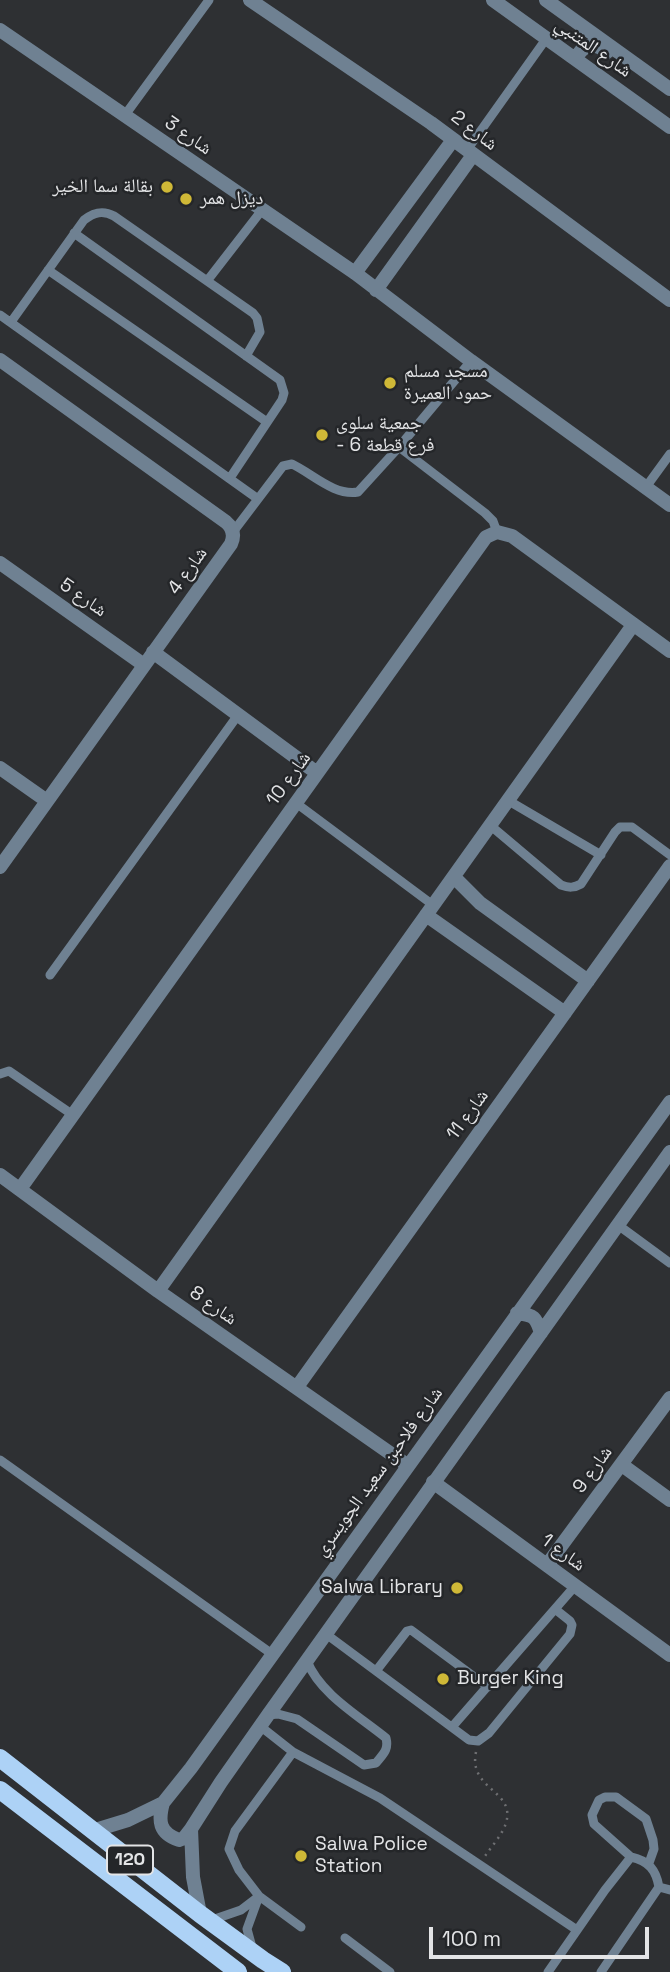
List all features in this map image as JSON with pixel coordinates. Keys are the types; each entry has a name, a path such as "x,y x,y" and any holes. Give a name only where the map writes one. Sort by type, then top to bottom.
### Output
{"main road":[{"name":"120","path":"0,1758 205,1917 282,1972"},
{"name":"120","path":"0,1790 238,1972"}],"street":[{"name":"شارع 2","path":"250,0 470,152 670,300"},
{"name":"شارع المتنبي","path":"493,0 670,127"},
{"name":"شارع المتنبي","path":"546,0 670,89"},
{"name":"شارع 3","path":"0,30 355,274 670,505"},
{"path":"576,59 583,48 601,47 670,99"},
{"path":"355,274 453,140"},
{"path":"376,290 470,152"},
{"path":"0,360 226,522 233,532"},
{"name":"شارع 4","path":"0,867 231,544 233,532"},
{"path":"497,532 512,536 670,651"},
{"name":"شارع 10","path":"20,1189 483,541 497,532"},
{"name":"شارع 5","path":"0,563 144,664"},
{"path":"158,1291 633,625"},
{"path":"153,652 317,773"},
{"path":"0,768 47,802"},
{"name":"شارع 11","path":"297,1387 670,866"},
{"path":"454,877 480,903 588,981"},
{"path":"430,910 565,1013"},
{"name":"شارع فلاحبن سعيد الجويسري","path":"92,1830 128,1820 163,1803 191,1768 670,1102"},
{"path":"163,1803 159,1818 163,1829 171,1837 179,1840 184,1838 264,1720 670,1152"},
{"name":"شارع 8","path":"0,1175 158,1291 407,1465"},
{"path":"517,1313 531,1315 537,1321 541,1333"},
{"name":"شارع 9","path":"547,1565 670,1398"},
{"path":"622,1465 670,1500"},
{"name":"شارع 1","path":"433,1482 670,1655"},
{"path":"191,1829 193,1877 205,1917"}],"lane":[{"path":"125,115 209,0"},
{"path":"470,152 547,39"},
{"path":"207,281 262,210"},
{"path":"11,322 74,233 91,214 107,212 257,318 260,332 246,355"},
{"path":"74,233 246,355 283,386 282,400 229,478"},
{"path":"48,270 267,422"},
{"path":"0,315 258,499"},
{"path":"233,532 283,466 292,464 348,494 358,492 471,361"},
{"path":"399,447 485,513 493,521 497,532"},
{"path":"646,487 670,454"},
{"path":"50,975 238,715"},
{"path":"509,801 601,855"},
{"path":"296,803 430,910"},
{"path":"491,826 561,885 568,887 581,884 617,829 624,826 632,827 670,855"},
{"path":"0,1074 9,1071 73,1115"},
{"path":"618,1225 670,1263"},
{"path":"0,1460 272,1654"},
{"path":"453,1727 575,1586"},
{"path":"326,1634 469,1740 478,1741 489,1733 570,1634 570,1621 555,1609"},
{"path":"376,1671 407,1631 411,1630 488,1687"},
{"path":"307,1661 313,1675 323,1687 386,1738 388,1745 376,1763 364,1765 297,1719 278,1714 264,1720 293,1752 380,1798 577,1930"},
{"path":"293,1752 235,1831 229,1850 239,1870 259,1896 301,1927"},
{"path":"601,1972 660,1887 657,1875 649,1863 631,1857 594,1824 592,1815 599,1801 605,1797 616,1797 646,1819 653,1840 649,1863"},
{"path":"548,1972 631,1857"},
{"path":"660,1887 670,1890"},
{"path":"205,1917 241,1910 259,1896"},
{"path":"253,1953 247,1929 259,1896"},
{"path":"345,1938 390,1972"}],"path":[{"path":"478,1741 475,1770 486,1786 503,1800 507,1810 503,1829 479,1865"}],"place":[{"name":"بقالة سما الخير","path":"167,187"},
{"name":"ديزل همر","path":"186,199"},
{"name":"مسجد مسلم حمود العميرة","path":"390,383"},
{"name":"جمعية سلوى - فرع قطعة 6","path":"322,435"},
{"name":"Salwa Library","path":"457,1588"},
{"name":"Burger King","path":"443,1679"},
{"name":"Salwa Police Station","path":"301,1856"}]}
